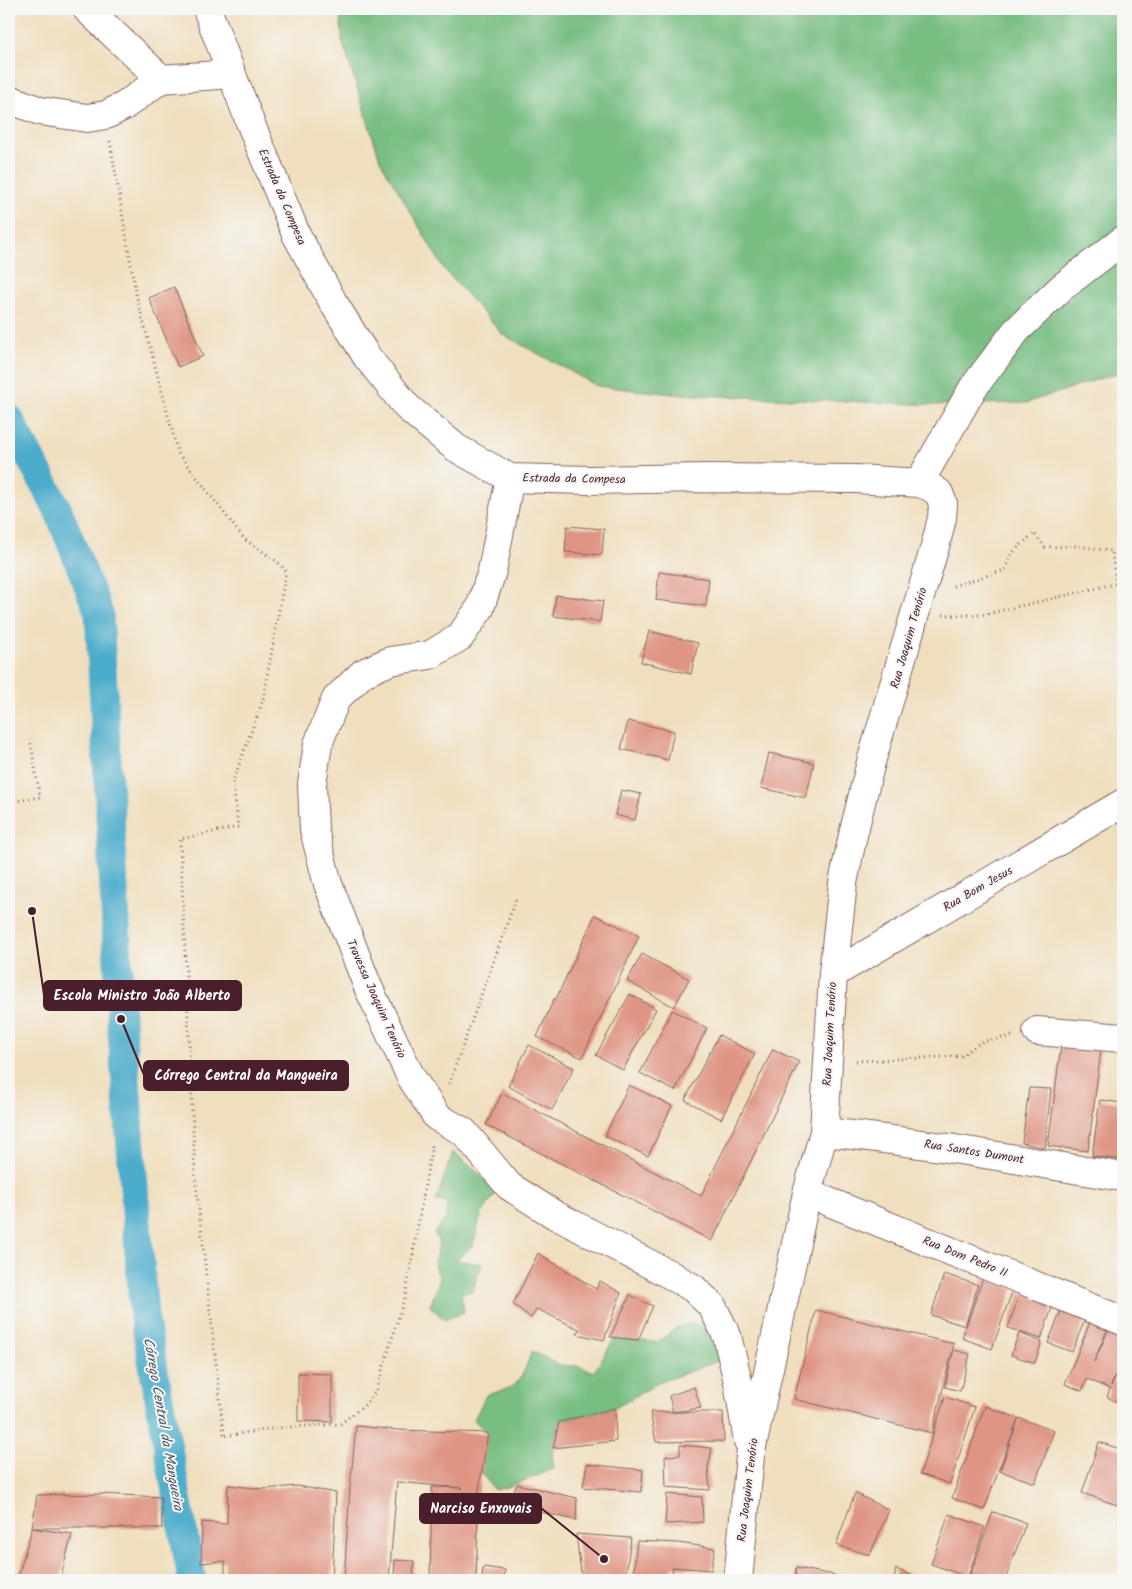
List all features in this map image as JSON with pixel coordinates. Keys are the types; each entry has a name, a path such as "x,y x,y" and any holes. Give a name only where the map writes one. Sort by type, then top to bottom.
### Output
{"street":[{"path":"87,9 162,79"},
{"name":"Estrada da Compesa","path":"207,9 296,234 333,302 367,357 407,407 456,448 510,478 589,480 704,478 856,479 929,488"},
{"path":"9,99 40,111 87,118 106,115 124,106 162,79 232,74"},
{"path":"929,488 973,388 1016,331 1061,288 1123,240"},
{"name":"Travessa Joaquim Tenório","path":"510,478 492,571 480,608 460,637 430,655 390,661 363,673 336,699 318,744 312,784 314,830 328,884 368,987 411,1077 437,1116 464,1132 510,1186 555,1215 693,1288 712,1306 730,1346 750,1456"},
{"name":"Rua Joaquim Tenório","path":"738,1580 750,1456 807,1194 824,1132 833,974 843,883 871,762 916,615 942,518 943,504 929,488"},
{"name":"Rua Bom Jesus","path":"833,974 1123,803"},
{"path":"1037,1031 1123,1038"},
{"name":"Rua Santos Dumont","path":"824,1132 928,1144 1123,1177"},
{"name":"Rua Dom Pedro II","path":"807,1194 1123,1320"}],"path":[{"path":"106,115 136,294 178,453 244,539 278,562 286,571 263,700 233,781 238,828 180,839 195,1174 224,1436 276,1428 340,1424 366,1404 376,1391"},
{"path":"925,582 949,587 1005,570 1012,553 1034,533 1045,547 1076,546 1112,551 1116,584 1123,601"},
{"path":"916,615 982,615 1123,582"},
{"path":"9,802 40,797 30,740"},
{"path":"828,1062 960,1056 981,1042 1037,1031"}],"green space":[{"path":"340,9 1123,9 1123,371 1026,403 936,405 673,394 597,386 502,334 444,269 380,160 342,40"},
{"path":"453,1152 498,1190 481,1215 473,1245 456,1260 482,1264 472,1292 461,1292 464,1312 445,1320 430,1306 440,1279 434,1265 439,1241 434,1233 446,1218 447,1202 436,1201"},
{"path":"691,1324 705,1327 723,1359 658,1383 615,1408 559,1422 552,1454 554,1469 511,1486 495,1490 481,1473 488,1433 474,1420 486,1395 506,1389 517,1382 524,1371 532,1351 559,1365 578,1366 594,1372 614,1339 658,1342 678,1327"}],"building":[{"path":"174,287 203,356 178,367 149,298"},
{"path":"567,526 604,529 602,555 565,552"},
{"path":"659,572 709,579 706,606 656,600"},
{"path":"556,595 603,601 600,622 553,616"},
{"path":"649,631 698,643 691,674 641,662"},
{"path":"628,721 674,731 668,760 621,749"},
{"path":"769,753 814,763 806,798 761,788"},
{"path":"621,790 641,794 635,820 615,815"},
{"path":"595,915 639,936 582,1058 537,1037"},
{"path":"642,954 689,979 674,1007 627,981"},
{"path":"630,994 656,1009 623,1070 596,1055"},
{"path":"672,1010 707,1028 675,1091 640,1073"},
{"path":"719,1035 755,1054 721,1119 685,1100"},
{"path":"529,1045 574,1068 552,1110 508,1086"},
{"path":"1061,1045 1101,1050 1088,1151 1048,1146"},
{"path":"773,1049 799,1062 712,1241 486,1125 502,1093 701,1196"},
{"path":"629,1085 672,1106 648,1156 605,1136"},
{"path":"1029,1088 1051,1089 1045,1148 1022,1143"},
{"path":"1100,1100 1123,1103 1123,1160 1092,1156"},
{"path":"538,1253 596,1289 600,1281 621,1293 604,1340 577,1334 579,1329 537,1309 531,1318 513,1304"},
{"path":"944,1274 978,1285 965,1326 931,1315"},
{"path":"983,1278 1013,1289 992,1349 962,1338"},
{"path":"1020,1293 1053,1305 1041,1339 1008,1328"},
{"path":"630,1295 653,1306 638,1340 610,1337"},
{"path":"1062,1308 1086,1317 1072,1352 1048,1343"},
{"path":"816,1310 954,1344 932,1433 794,1399"},
{"path":"1093,1315 1110,1322 1094,1362 1110,1327 1123,1333 1123,1357 1111,1386 1123,1361 1123,1405 1107,1397 1110,1389 1087,1379 1082,1391 1065,1384"},
{"path":"1019,1333 1042,1342 1035,1363 1011,1355"},
{"path":"954,1350 970,1354 960,1391 945,1387"},
{"path":"298,1373 332,1374 332,1422 298,1421"},
{"path":"694,1387 701,1408 673,1412 669,1396"},
{"path":"945,1397 975,1407 950,1484 920,1474"},
{"path":"985,1406 1018,1418 984,1510 952,1498"},
{"path":"615,1408 616,1441 553,1448 559,1422"},
{"path":"650,1412 723,1412 724,1441 656,1442"},
{"path":"1019,1418 1054,1431 1035,1483 1000,1471"},
{"path":"356,1426 398,1430 488,1433 479,1489 476,1580 430,1580 432,1487 463,1488 397,1482 389,1580 344,1580"},
{"path":"1099,1442 1123,1450 1123,1507 1082,1493"},
{"path":"680,1445 712,1448 708,1468 710,1490 666,1487 665,1456 680,1455"},
{"path":"587,1464 643,1470 641,1492 583,1487"},
{"path":"517,1484 577,1498 576,1520 508,1505"},
{"path":"228,1485 263,1489 297,1486 336,1493 332,1580 225,1580 225,1561 201,1563 202,1522 227,1524"},
{"path":"855,1493 889,1510 870,1555 836,1545"},
{"path":"100,1494 161,1497 162,1528 32,1528 37,1495"},
{"path":"667,1494 702,1497 703,1522 665,1524"},
{"path":"993,1512 1026,1523 1005,1580 985,1580 970,1575"},
{"path":"949,1514 985,1527 968,1577 931,1564"},
{"path":"32,1528 72,1534 60,1580 17,1580"},
{"path":"576,1534 631,1538 625,1580 582,1580"},
{"path":"637,1541 678,1543 715,1548 711,1570 673,1567 671,1580 633,1580"},
{"path":"395,1560 414,1561 413,1580 394,1580"},
{"path":"483,1567 505,1570 504,1580 482,1580"},
{"path":"796,1568 835,1575 834,1580 795,1580"},
{"path":"896,1569 923,1580 894,1580"}],"waterway":[{"name":"Córrego Central da Mangueira","path":"9,418 58,510 99,613 121,1019 144,1316 192,1580"}],"place":[{"name":"Escola Ministro João Alberto","path":"32,911"},
{"name":"Córrego Central da Mangueira","path":"121,1019"},
{"name":"Narciso Enxovais","path":"604,1559"}]}
